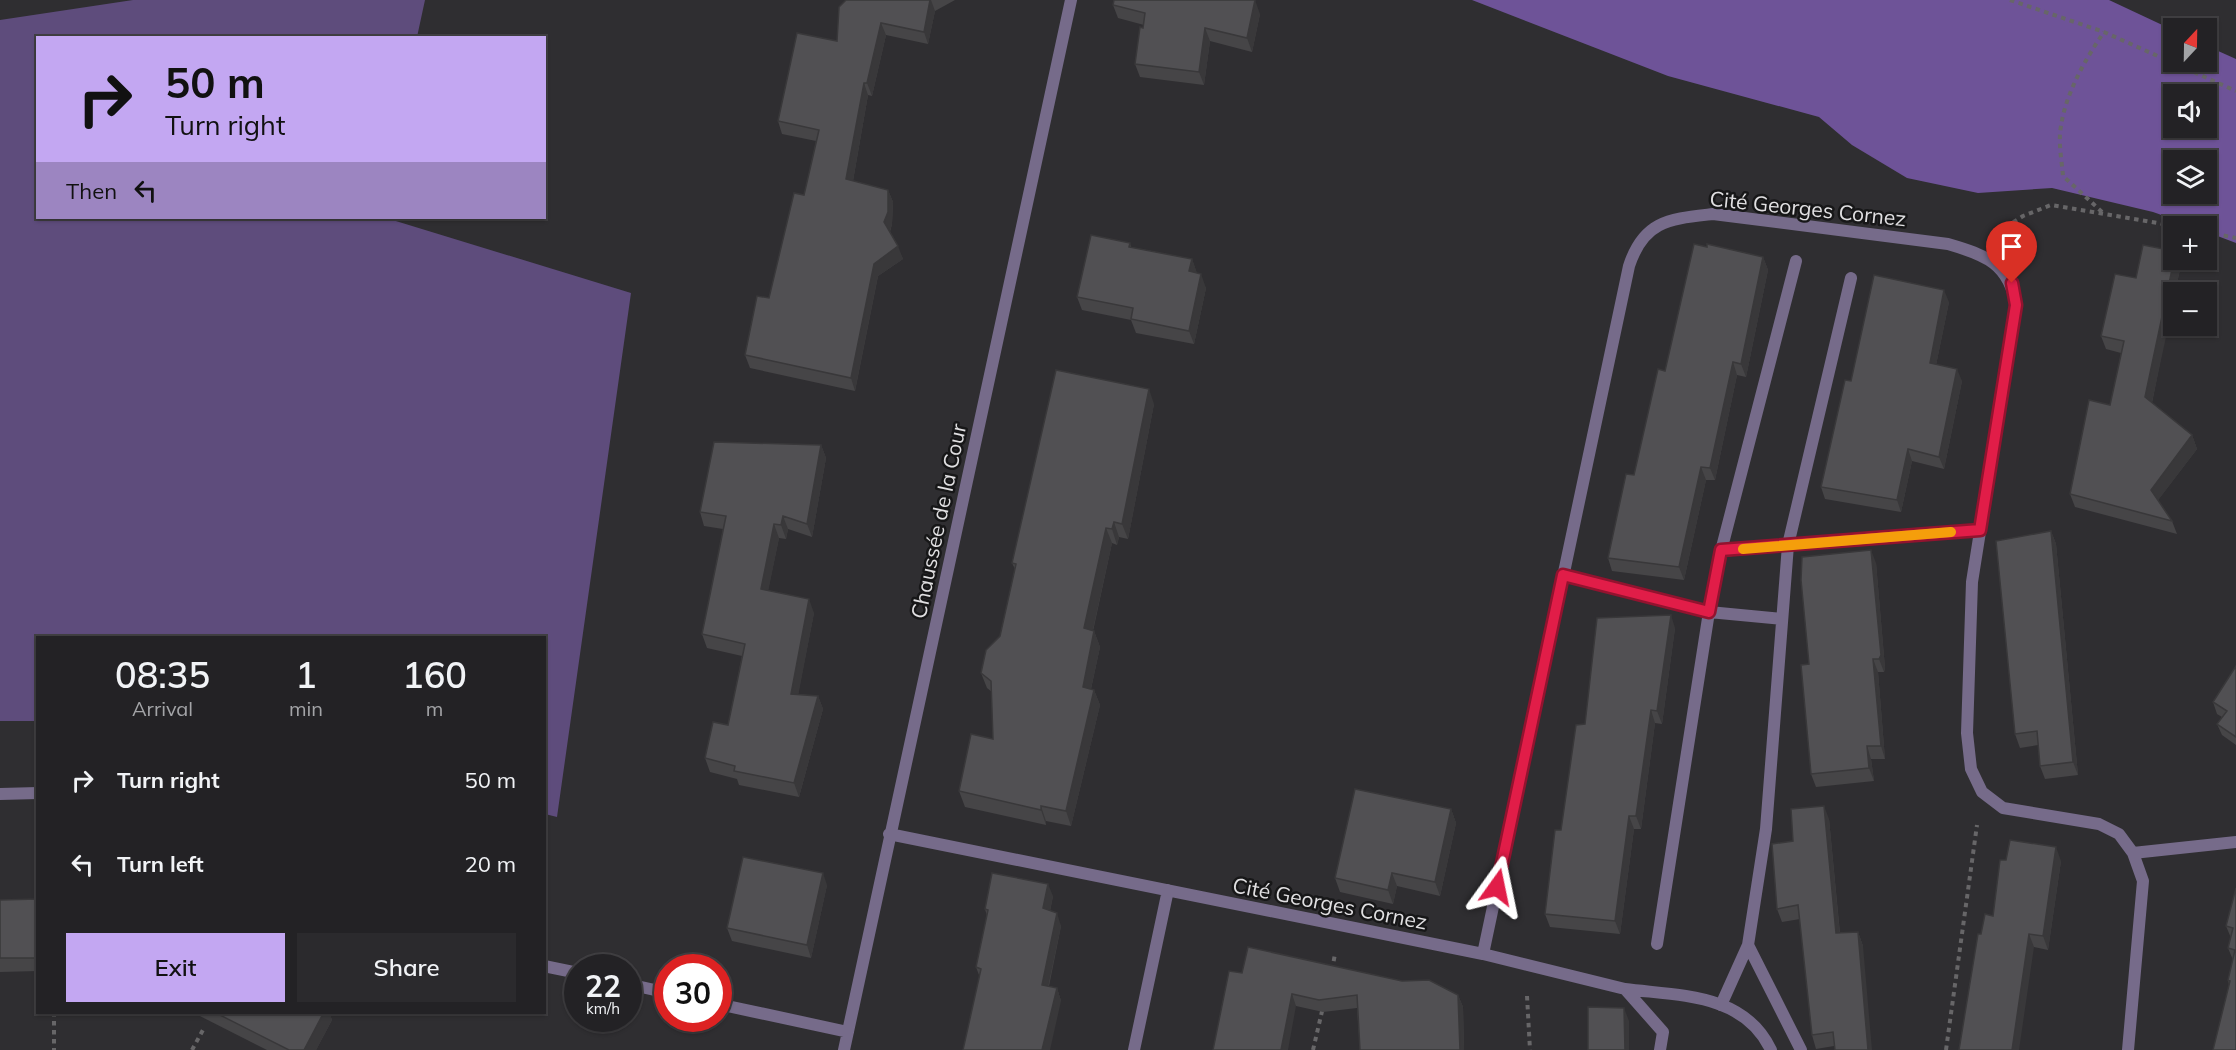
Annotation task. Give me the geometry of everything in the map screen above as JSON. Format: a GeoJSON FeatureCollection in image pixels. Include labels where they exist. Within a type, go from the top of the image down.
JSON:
{"type":"FeatureCollection","features":[{"type":"Feature","properties":{"kind":"street","name":"Chaussée de la Cour"},"geometry":{"type":"LineString","coordinates":[[844,1050],[1071,0]]}},
{"type":"Feature","properties":{"kind":"street","name":"Cité Georges Cornez"},"geometry":{"type":"LineString","coordinates":[[1483,954],[1629,266],[1635,246],[1654,225],[1679,218],[1713,214],[1948,244],[1974,251],[1996,265],[2012,283],[2016,305],[1972,582],[1967,733],[1971,769],[1982,792]]}},
{"type":"Feature","properties":{"kind":"street"},"geometry":{"type":"LineString","coordinates":[[1657,944],[1709,612],[1721,550],[1796,261]]}},
{"type":"Feature","properties":{"kind":"street"},"geometry":{"type":"LineString","coordinates":[[1721,1005],[1748,945],[1766,829],[1788,545],[1851,278]]}},
{"type":"Feature","properties":{"kind":"street"},"geometry":{"type":"LineString","coordinates":[[1721,550],[1980,530]]}},
{"type":"Feature","properties":{"kind":"street"},"geometry":{"type":"LineString","coordinates":[[1563,575],[1709,612],[1782,619]]}},
{"type":"Feature","properties":{"kind":"street"},"geometry":{"type":"LineString","coordinates":[[1982,792],[2003,808],[2099,824],[2119,834],[2133,853],[2143,882],[2128,1050]]}},
{"type":"Feature","properties":{"kind":"street"},"geometry":{"type":"LineString","coordinates":[[0,794],[36,793]]}},
{"type":"Feature","properties":{"kind":"street","name":"Cité Georges Cornez"},"geometry":{"type":"LineString","coordinates":[[889,834],[1483,954],[1625,989],[1704,999],[1737,1011],[1762,1032],[1771,1050]]}},
{"type":"Feature","properties":{"kind":"street"},"geometry":{"type":"LineString","coordinates":[[2133,853],[2236,842]]}},
{"type":"Feature","properties":{"kind":"street"},"geometry":{"type":"LineString","coordinates":[[1134,1050],[1168,890]]}},
{"type":"Feature","properties":{"kind":"street"},"geometry":{"type":"LineString","coordinates":[[1748,945],[1801,1050]]}},
{"type":"Feature","properties":{"kind":"street"},"geometry":{"type":"LineString","coordinates":[[546,966],[564,970]]}},
{"type":"Feature","properties":{"kind":"street"},"geometry":{"type":"LineString","coordinates":[[1625,989],[1662,1032],[1660,1050]]}},
{"type":"Feature","properties":{"kind":"street"},"geometry":{"type":"LineString","coordinates":[[732,1007],[848,1032]]}},
{"type":"Feature","properties":{"kind":"path"},"geometry":{"type":"LineString","coordinates":[[2010,0],[2104,32],[2236,91]]}},
{"type":"Feature","properties":{"kind":"path"},"geometry":{"type":"LineString","coordinates":[[2102,213],[2063,176],[2060,134],[2072,91],[2088,56],[2104,32]]}},
{"type":"Feature","properties":{"kind":"path"},"geometry":{"type":"LineString","coordinates":[[1974,251],[2023,216],[2051,205],[2163,224]]}},
{"type":"Feature","properties":{"kind":"path"},"geometry":{"type":"LineString","coordinates":[[2217,234],[2236,238]]}},
{"type":"Feature","properties":{"kind":"path"},"geometry":{"type":"LineString","coordinates":[[1946,1050],[1982,792]]}},
{"type":"Feature","properties":{"kind":"path"},"geometry":{"type":"LineString","coordinates":[[1331,972],[1342,925]]}},
{"type":"Feature","properties":{"kind":"path"},"geometry":{"type":"LineString","coordinates":[[1525,965],[1530,1050]]}},
{"type":"Feature","properties":{"kind":"path"},"geometry":{"type":"LineString","coordinates":[[1313,1050],[1323,1006]]}},
{"type":"Feature","properties":{"kind":"path"},"geometry":{"type":"LineString","coordinates":[[54,1014],[54,1050]]}},
{"type":"Feature","properties":{"kind":"path"},"geometry":{"type":"LineString","coordinates":[[192,1050],[204,1028]]}},
{"type":"Feature","properties":{"kind":"shaded area"},"geometry":{"type":"Polygon","coordinates":[[[133,0],[425,0],[417,36],[36,36],[36,219],[389,219],[631,293],[557,817],[546,814],[546,636],[36,636],[36,721],[0,721],[0,20],[133,0]]]}},
{"type":"Feature","properties":{"kind":"shaded area"},"geometry":{"type":"Polygon","coordinates":[[[1472,0],[2109,0],[2163,25],[2163,72],[2217,72],[2217,50],[2236,59],[2236,243],[2217,236],[2217,216],[2164,216],[2052,188],[1978,193],[1907,178],[1852,145],[1819,117],[1668,76],[1472,0]]]}},
{"type":"Feature","properties":{"kind":"building"},"geometry":{"type":"Polygon","coordinates":[[[846,0],[930,0],[924,32],[881,23],[867,83],[864,83],[846,179],[888,190],[888,212],[884,222],[898,246],[874,264],[851,378],[745,355],[757,296],[769,298],[794,193],[804,195],[819,130],[778,121],[797,33],[837,41],[839,7],[846,0]]]}},
{"type":"Feature","properties":{"kind":"building"},"geometry":{"type":"Polygon","coordinates":[[[1114,0],[1255,0],[1247,38],[1205,28],[1199,72],[1135,64],[1140,27],[1143,28],[1145,13],[1113,5],[1114,0]]]}},
{"type":"Feature","properties":{"kind":"building"},"geometry":{"type":"Polygon","coordinates":[[[1091,235],[1130,243],[1129,247],[1192,259],[1189,271],[1201,274],[1189,331],[1131,319],[1133,308],[1077,297],[1091,235]]]}},
{"type":"Feature","properties":{"kind":"building"},"geometry":{"type":"Polygon","coordinates":[[[1694,244],[1707,247],[1707,244],[1763,257],[1741,364],[1733,362],[1710,468],[1701,467],[1679,567],[1608,558],[1626,474],[1634,475],[1658,369],[1665,371],[1694,244]]]}},
{"type":"Feature","properties":{"kind":"building"},"geometry":{"type":"Polygon","coordinates":[[[2143,245],[2163,249],[2163,270],[2172,270],[2169,282],[2163,282],[2163,312],[2145,397],[2192,435],[2151,490],[2172,521],[2070,494],[2089,400],[2110,405],[2124,341],[2101,336],[2115,274],[2136,278],[2143,245]]]}},
{"type":"Feature","properties":{"kind":"building"},"geometry":{"type":"Polygon","coordinates":[[[1874,275],[1944,290],[1930,363],[1957,369],[1939,457],[1908,449],[1897,500],[1821,487],[1845,380],[1851,381],[1874,275]]]}},
{"type":"Feature","properties":{"kind":"building"},"geometry":{"type":"Polygon","coordinates":[[[1056,370],[1149,389],[1122,524],[1114,522],[1112,529],[1106,528],[1084,628],[1094,631],[1083,687],[1094,690],[1066,811],[1041,806],[1041,810],[959,791],[971,734],[993,739],[991,681],[981,673],[986,650],[1000,636],[1016,564],[1012,563],[1056,370]]]}},
{"type":"Feature","properties":{"kind":"building"},"geometry":{"type":"Polygon","coordinates":[[[714,442],[821,445],[807,524],[783,516],[781,525],[774,524],[761,589],[809,599],[791,694],[818,696],[794,783],[734,771],[735,766],[705,758],[713,722],[728,725],[745,644],[702,634],[726,516],[700,512],[714,442]]]}},
{"type":"Feature","properties":{"kind":"building"},"geometry":{"type":"Polygon","coordinates":[[[2051,531],[2073,762],[2040,766],[2037,731],[2015,734],[1996,541],[2051,531]]]}},
{"type":"Feature","properties":{"kind":"building"},"geometry":{"type":"Polygon","coordinates":[[[1871,550],[1881,655],[1879,659],[1873,659],[1881,746],[1867,746],[1869,768],[1811,774],[1801,665],[1809,664],[1801,580],[1802,557],[1871,550]]]}},
{"type":"Feature","properties":{"kind":"building"},"geometry":{"type":"Polygon","coordinates":[[[1671,615],[1657,711],[1651,710],[1636,816],[1629,816],[1615,921],[1545,914],[1555,830],[1561,830],[1576,725],[1585,724],[1597,618],[1671,615]]]}},
{"type":"Feature","properties":{"kind":"building"},"geometry":{"type":"Polygon","coordinates":[[[2236,666],[2236,737],[2217,724],[2227,711],[2213,702],[2236,666]]]}},
{"type":"Feature","properties":{"kind":"building"},"geometry":{"type":"Polygon","coordinates":[[[1355,789],[1451,809],[1435,882],[1392,873],[1388,890],[1335,878],[1355,789]]]}},
{"type":"Feature","properties":{"kind":"building"},"geometry":{"type":"Polygon","coordinates":[[[1824,806],[1836,933],[1858,932],[1868,1050],[1835,1050],[1833,1032],[1812,1035],[1798,905],[1777,909],[1772,844],[1793,841],[1791,809],[1824,806]]]}},
{"type":"Feature","properties":{"kind":"building"},"geometry":{"type":"Polygon","coordinates":[[[2010,840],[2056,847],[2043,936],[2029,934],[2012,1050],[1959,1050],[1978,934],[1981,934],[1985,914],[1993,916],[2000,860],[2006,860],[2010,840]]]}},
{"type":"Feature","properties":{"kind":"building"},"geometry":{"type":"Polygon","coordinates":[[[743,857],[823,873],[807,945],[727,928],[743,857]]]}},
{"type":"Feature","properties":{"kind":"building"},"geometry":{"type":"Polygon","coordinates":[[[992,873],[1048,884],[1043,908],[1057,913],[1042,985],[1057,988],[1042,1050],[963,1050],[981,969],[976,967],[988,910],[985,909],[992,873]]]}},
{"type":"Feature","properties":{"kind":"building"},"geometry":{"type":"Polygon","coordinates":[[[2236,888],[2236,1050],[2213,1050],[2235,950],[2228,948],[2233,928],[2226,926],[2236,888]]]}},
{"type":"Feature","properties":{"kind":"building"},"geometry":{"type":"Polygon","coordinates":[[[36,899],[36,958],[0,958],[0,900],[36,899]]]}},
{"type":"Feature","properties":{"kind":"building"},"geometry":{"type":"Polygon","coordinates":[[[1248,947],[1402,981],[1429,980],[1458,995],[1460,1050],[1360,1050],[1357,995],[1319,1000],[1292,994],[1281,1050],[1213,1050],[1229,971],[1242,973],[1248,947]]]}},
{"type":"Feature","properties":{"kind":"building"},"geometry":{"type":"Polygon","coordinates":[[[1588,1007],[1624,1008],[1625,1050],[1588,1050],[1588,1007]]]}},
{"type":"Feature","properties":{"kind":"building"},"geometry":{"type":"Polygon","coordinates":[[[218,1014],[323,1014],[304,1050],[289,1050],[218,1014]]]}},
{"type":"Feature","properties":{"kind":"slow traffic"},"geometry":{"type":"LineString","coordinates":[[1743,549],[1951,532]]}},
{"type":"Feature","properties":{"kind":"route"},"geometry":{"type":"LineString","coordinates":[[1497,887],[1563,575],[1709,612],[1721,550],[1980,530],[2016,305],[2012,283]]}}]}
